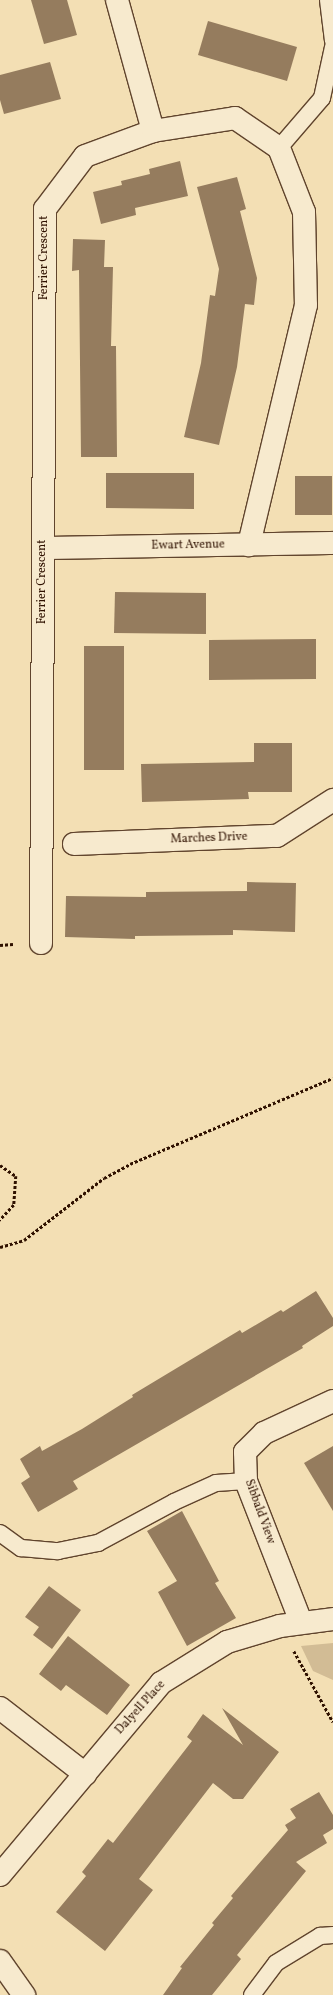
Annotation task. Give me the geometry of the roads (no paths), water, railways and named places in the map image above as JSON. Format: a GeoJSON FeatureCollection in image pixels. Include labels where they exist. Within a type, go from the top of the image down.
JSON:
{"type":"FeatureCollection","features":[{"type":"Feature","properties":{"kind":"street"},"geometry":{"type":"LineString","coordinates":[[117,0],[153,131]]}},
{"type":"Feature","properties":{"kind":"street","name":"Ferrier Crescent"},"geometry":{"type":"LineString","coordinates":[[41,943],[45,209],[85,156],[153,131],[235,118],[279,148]]}},
{"type":"Feature","properties":{"kind":"street"},"geometry":{"type":"LineString","coordinates":[[249,545],[306,305],[304,212],[279,148]]}},
{"type":"Feature","properties":{"kind":"street","name":"Ewart Avenue"},"geometry":{"type":"LineString","coordinates":[[44,548],[333,543]]}},
{"type":"Feature","properties":{"kind":"street","name":"Marches Drive"},"geometry":{"type":"LineString","coordinates":[[74,844],[278,836],[333,800]]}},
{"type":"Feature","properties":{"kind":"street","name":"Sibbald View"},"geometry":{"type":"LineString","coordinates":[[291,1624],[246,1481],[245,1452],[264,1432],[333,1401]]}},
{"type":"Feature","properties":{"kind":"street","name":"Dalyell Place"},"geometry":{"type":"LineString","coordinates":[[0,1875],[161,1683],[227,1642],[291,1624],[333,1619]]}},
{"type":"Feature","properties":{"kind":"street"},"geometry":{"type":"LineString","coordinates":[[0,1708],[85,1774]]}},
{"type":"Feature","properties":{"kind":"street"},"geometry":{"type":"LineString","coordinates":[[0,1961],[24,1995]]}},
{"type":"Feature","properties":{"kind":"lane"},"geometry":{"type":"LineString","coordinates":[[328,0],[333,41]]}},
{"type":"Feature","properties":{"kind":"lane"},"geometry":{"type":"LineString","coordinates":[[279,148],[322,98],[333,47]]}},
{"type":"Feature","properties":{"kind":"lane"},"geometry":{"type":"LineString","coordinates":[[0,1533],[21,1548],[58,1551],[98,1543],[174,1502],[216,1483],[246,1481]]}},
{"type":"Feature","properties":{"kind":"lane"},"geometry":{"type":"LineString","coordinates":[[252,1995],[276,1963],[320,1936],[333,1935]]}}]}
